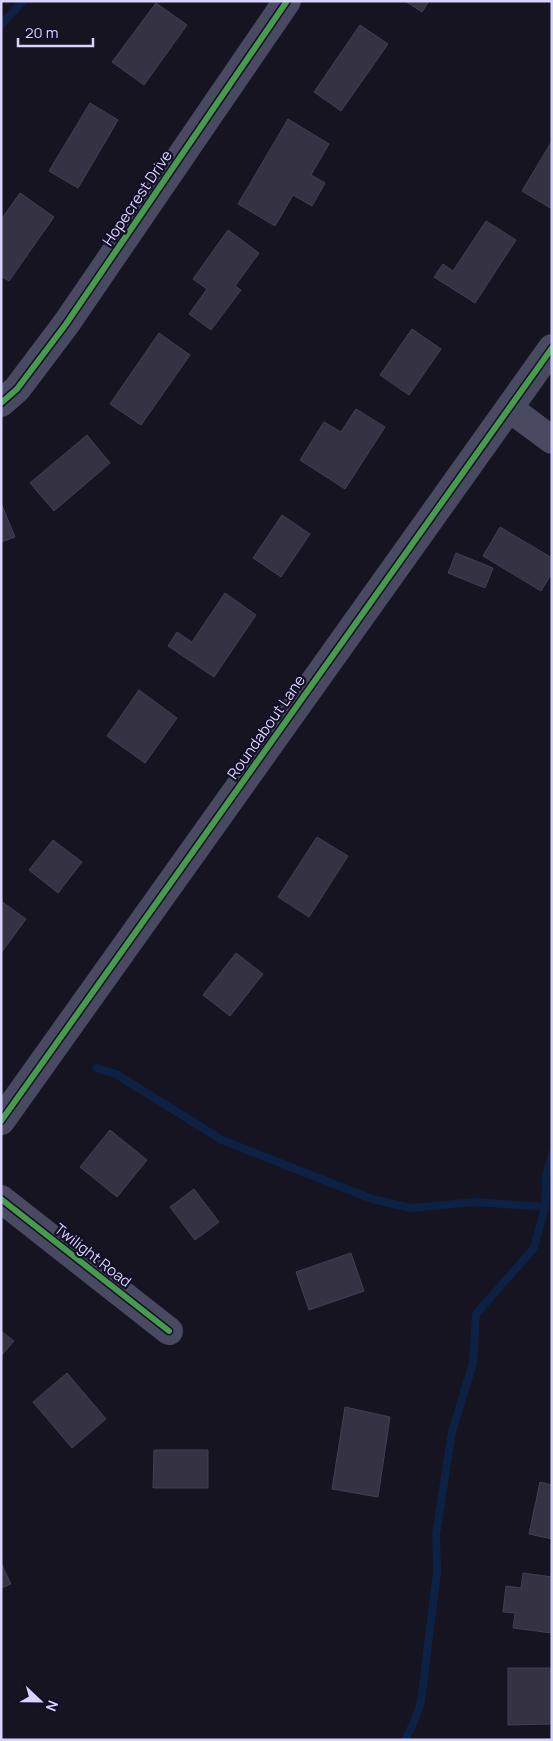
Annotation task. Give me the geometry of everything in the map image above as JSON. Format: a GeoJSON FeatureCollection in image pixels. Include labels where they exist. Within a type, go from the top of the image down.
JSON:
{"type":"FeatureCollection","features":[{"type":"Feature","properties":{"kind":"street","name":"Hopecrest Drive"},"geometry":{"type":"LineString","coordinates":[[1,403],[17,389],[66,324],[287,1]]}},
{"type":"Feature","properties":{"kind":"street","name":"Roundabout Lane"},"geometry":{"type":"LineString","coordinates":[[1,1121],[552,348]]}},
{"type":"Feature","properties":{"kind":"street"},"geometry":{"type":"LineString","coordinates":[[509,408],[552,440]]}},
{"type":"Feature","properties":{"kind":"street","name":"Twilight Road"},"geometry":{"type":"LineString","coordinates":[[1,1199],[170,1331]]}},
{"type":"Feature","properties":{"kind":"building"},"geometry":{"type":"Polygon","coordinates":[[[405,1],[429,1],[422,12],[405,1]]]}},
{"type":"Feature","properties":{"kind":"building"},"geometry":{"type":"Polygon","coordinates":[[[156,3],[187,25],[144,85],[112,62],[156,3]]]}},
{"type":"Feature","properties":{"kind":"building"},"geometry":{"type":"Polygon","coordinates":[[[360,25],[388,44],[341,111],[314,92],[360,25]]]}},
{"type":"Feature","properties":{"kind":"building"},"geometry":{"type":"Polygon","coordinates":[[[90,103],[118,120],[78,188],[49,171],[90,103]]]}},
{"type":"Feature","properties":{"kind":"building"},"geometry":{"type":"Polygon","coordinates":[[[288,119],[329,144],[311,175],[325,183],[312,206],[293,195],[275,226],[238,204],[288,119]]]}},
{"type":"Feature","properties":{"kind":"building"},"geometry":{"type":"Polygon","coordinates":[[[552,141],[552,209],[522,191],[552,141]]]}},
{"type":"Feature","properties":{"kind":"building"},"geometry":{"type":"Polygon","coordinates":[[[20,193],[54,217],[9,281],[1,276],[1,220],[20,193]]]}},
{"type":"Feature","properties":{"kind":"building"},"geometry":{"type":"Polygon","coordinates":[[[486,221],[516,240],[475,303],[434,277],[443,264],[453,271],[486,221]]]}},
{"type":"Feature","properties":{"kind":"building"},"geometry":{"type":"Polygon","coordinates":[[[228,230],[259,253],[235,286],[241,290],[211,330],[189,314],[207,289],[193,279],[228,230]]]}},
{"type":"Feature","properties":{"kind":"building"},"geometry":{"type":"Polygon","coordinates":[[[412,329],[441,349],[409,395],[380,375],[412,329]]]}},
{"type":"Feature","properties":{"kind":"building"},"geometry":{"type":"Polygon","coordinates":[[[159,333],[190,355],[141,425],[110,404],[159,333]]]}},
{"type":"Feature","properties":{"kind":"building"},"geometry":{"type":"Polygon","coordinates":[[[356,409],[385,427],[345,489],[300,460],[324,422],[341,432],[356,409]]]}},
{"type":"Feature","properties":{"kind":"building"},"geometry":{"type":"Polygon","coordinates":[[[87,435],[110,463],[54,511],[30,483],[87,435]]]}},
{"type":"Feature","properties":{"kind":"building"},"geometry":{"type":"Polygon","coordinates":[[[1,503],[15,537],[1,542],[1,503]]]}},
{"type":"Feature","properties":{"kind":"building"},"geometry":{"type":"Polygon","coordinates":[[[282,515],[310,534],[281,577],[253,558],[282,515]]]}},
{"type":"Feature","properties":{"kind":"building"},"geometry":{"type":"Polygon","coordinates":[[[500,527],[552,558],[552,573],[541,591],[483,556],[500,527]]]}},
{"type":"Feature","properties":{"kind":"building"},"geometry":{"type":"Polygon","coordinates":[[[456,553],[493,568],[485,588],[448,573],[456,553]]]}},
{"type":"Feature","properties":{"kind":"building"},"geometry":{"type":"Polygon","coordinates":[[[225,593],[256,615],[214,677],[168,646],[177,632],[192,642],[225,593]]]}},
{"type":"Feature","properties":{"kind":"building"},"geometry":{"type":"Polygon","coordinates":[[[139,690],[177,718],[145,763],[107,736],[139,690]]]}},
{"type":"Feature","properties":{"kind":"building"},"geometry":{"type":"Polygon","coordinates":[[[317,837],[348,856],[309,917],[278,897],[317,837]]]}},
{"type":"Feature","properties":{"kind":"building"},"geometry":{"type":"Polygon","coordinates":[[[53,840],[82,862],[58,893],[29,870],[53,840]]]}},
{"type":"Feature","properties":{"kind":"building"},"geometry":{"type":"Polygon","coordinates":[[[1,901],[26,919],[1,953],[1,901]]]}},
{"type":"Feature","properties":{"kind":"building"},"geometry":{"type":"Polygon","coordinates":[[[236,953],[263,974],[230,1016],[203,995],[236,953]]]}},
{"type":"Feature","properties":{"kind":"building"},"geometry":{"type":"Polygon","coordinates":[[[110,1130],[147,1160],[117,1197],[80,1167],[110,1130]]]}},
{"type":"Feature","properties":{"kind":"building"},"geometry":{"type":"Polygon","coordinates":[[[194,1189],[219,1222],[195,1240],[170,1207],[194,1189]]]}},
{"type":"Feature","properties":{"kind":"building"},"geometry":{"type":"Polygon","coordinates":[[[351,1253],[364,1291],[309,1310],[296,1272],[351,1253]]]}},
{"type":"Feature","properties":{"kind":"building"},"geometry":{"type":"Polygon","coordinates":[[[1,1331],[14,1341],[1,1356],[1,1331]]]}},
{"type":"Feature","properties":{"kind":"building"},"geometry":{"type":"Polygon","coordinates":[[[67,1373],[106,1419],[72,1448],[33,1402],[67,1373]]]}},
{"type":"Feature","properties":{"kind":"building"},"geometry":{"type":"Polygon","coordinates":[[[345,1407],[390,1417],[378,1497],[332,1489],[345,1407]]]}},
{"type":"Feature","properties":{"kind":"building"},"geometry":{"type":"Polygon","coordinates":[[[154,1450],[208,1450],[208,1488],[153,1488],[154,1450]]]}},
{"type":"Feature","properties":{"kind":"building"},"geometry":{"type":"Polygon","coordinates":[[[540,1482],[552,1485],[552,1539],[529,1534],[540,1482]]]}},
{"type":"Feature","properties":{"kind":"building"},"geometry":{"type":"Polygon","coordinates":[[[1,1563],[11,1584],[1,1588],[1,1563]]]}},
{"type":"Feature","properties":{"kind":"building"},"geometry":{"type":"Polygon","coordinates":[[[523,1573],[552,1577],[552,1633],[513,1628],[515,1613],[503,1612],[506,1586],[521,1588],[523,1573]]]}},
{"type":"Feature","properties":{"kind":"building"},"geometry":{"type":"Polygon","coordinates":[[[508,1668],[552,1668],[552,1724],[508,1725],[508,1668]]]}},
{"type":"Feature","properties":{"kind":"waterway"},"geometry":{"type":"LineString","coordinates":[[1,25],[23,1]]}},
{"type":"Feature","properties":{"kind":"waterway"},"geometry":{"type":"LineString","coordinates":[[97,1068],[116,1074],[222,1140],[372,1199],[411,1208],[476,1202],[545,1207]]}},
{"type":"Feature","properties":{"kind":"waterway"},"geometry":{"type":"LineString","coordinates":[[405,1740],[421,1702],[437,1572],[436,1534],[452,1432],[473,1363],[476,1314],[534,1248],[545,1207],[546,1176],[552,1154]]}},
{"type":"Feature","properties":{"kind":"cycle path"},"geometry":{"type":"LineString","coordinates":[[1,403],[17,389],[66,324],[287,1]]}},
{"type":"Feature","properties":{"kind":"cycle path"},"geometry":{"type":"LineString","coordinates":[[1,1121],[552,348]]}},
{"type":"Feature","properties":{"kind":"cycle path"},"geometry":{"type":"LineString","coordinates":[[1,1199],[169,1331]]}}]}
